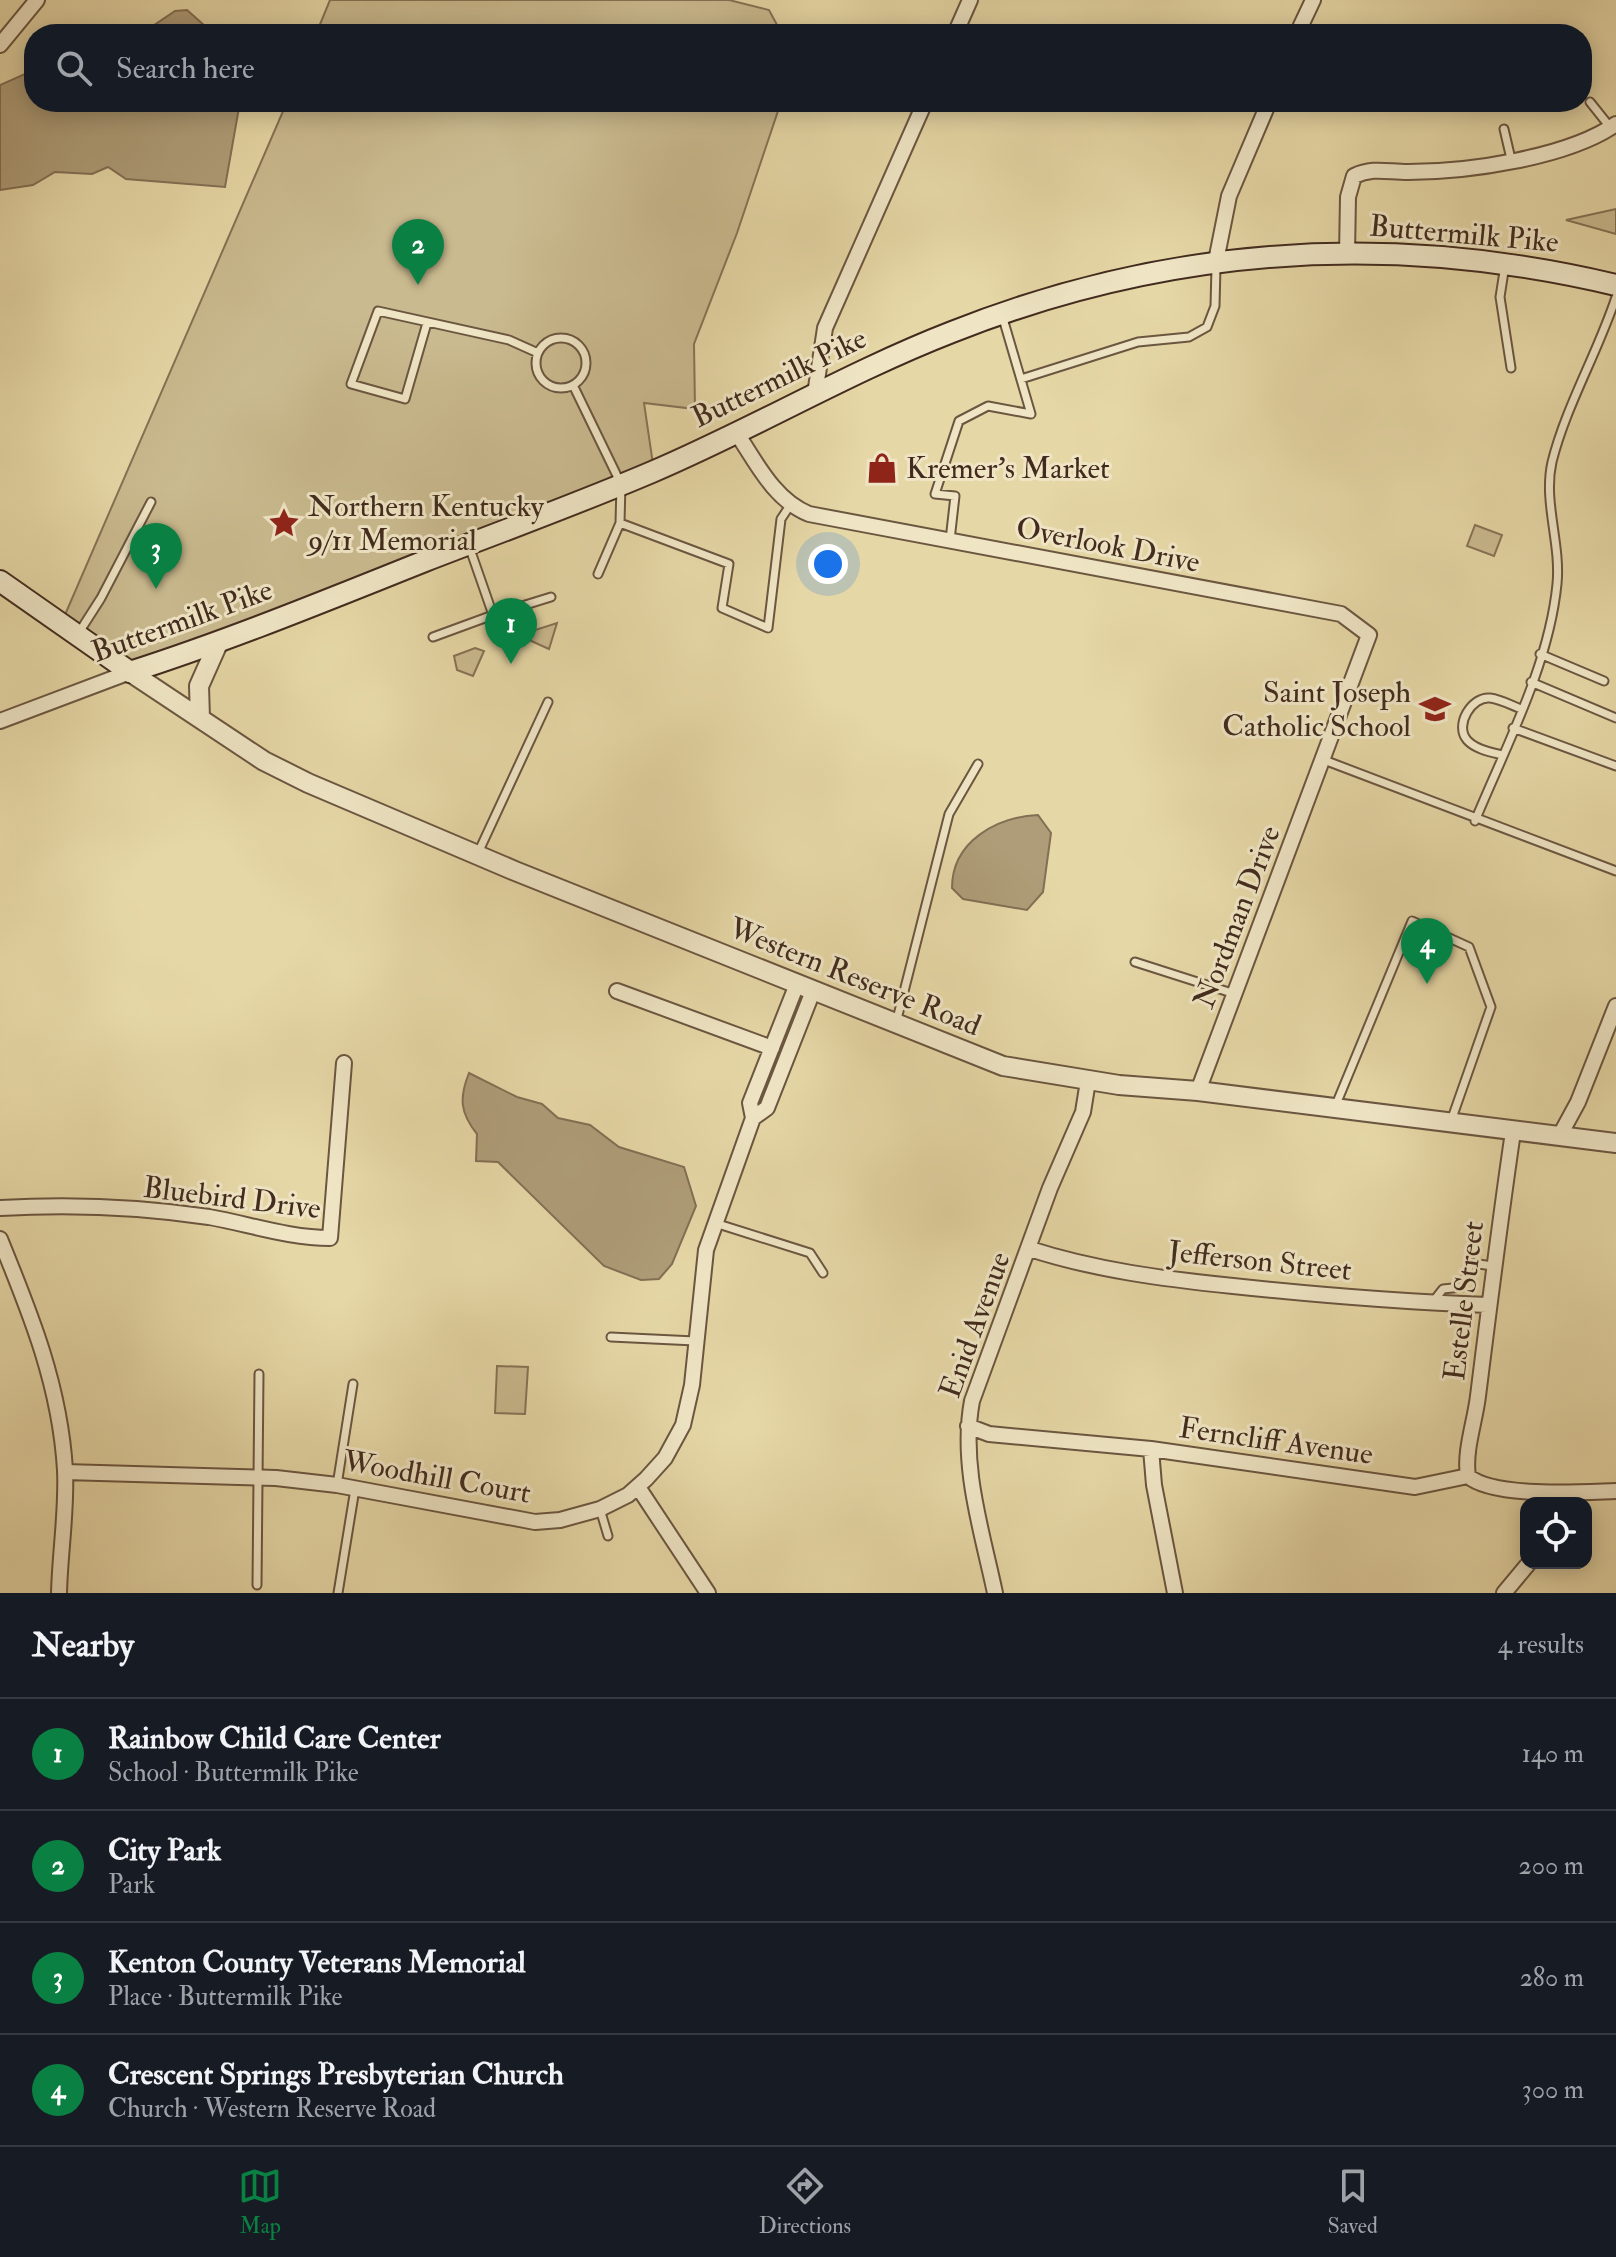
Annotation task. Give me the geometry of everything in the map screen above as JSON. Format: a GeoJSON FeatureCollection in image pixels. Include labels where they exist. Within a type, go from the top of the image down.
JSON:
{"type":"FeatureCollection","features":[{"type":"Feature","properties":{"kind":"main road","name":"Buttermilk Pike"},"geometry":{"type":"LineString","coordinates":[[130,672],[219,641],[621,484],[922,345],[1001,313],[1087,286],[1216,261],[1315,252],[1419,253],[1505,263],[1616,285]]}},
{"type":"Feature","properties":{"kind":"main road"},"geometry":{"type":"LineString","coordinates":[[0,581],[130,672]]}},
{"type":"Feature","properties":{"kind":"street"},"geometry":{"type":"LineString","coordinates":[[0,45],[37,0]]}},
{"type":"Feature","properties":{"kind":"street"},"geometry":{"type":"LineString","coordinates":[[959,24],[970,0]]}},
{"type":"Feature","properties":{"kind":"street"},"geometry":{"type":"LineString","coordinates":[[1302,24],[1313,0]]}},
{"type":"Feature","properties":{"kind":"street"},"geometry":{"type":"LineString","coordinates":[[815,394],[825,328],[921,112]]}},
{"type":"Feature","properties":{"kind":"street"},"geometry":{"type":"LineString","coordinates":[[1216,261],[1229,196],[1265,112]]}},
{"type":"Feature","properties":{"kind":"street"},"geometry":{"type":"LineString","coordinates":[[1347,254],[1348,197],[1354,176],[1369,169],[1408,172],[1552,152],[1613,126]]}},
{"type":"Feature","properties":{"kind":"street","name":"Overlook Drive"},"geometry":{"type":"LineString","coordinates":[[736,432],[770,483],[791,504],[809,514],[1350,617],[1369,635],[1324,760]]}},
{"type":"Feature","properties":{"kind":"street"},"geometry":{"type":"LineString","coordinates":[[200,718],[199,686],[219,641]]}},
{"type":"Feature","properties":{"kind":"street","name":"Western Reserve Road"},"geometry":{"type":"LineString","coordinates":[[130,672],[264,761],[308,783],[477,855],[1003,1066],[1088,1081],[1198,1091],[1449,1125],[1616,1143]]}},
{"type":"Feature","properties":{"kind":"street","name":"Buttermilk Pike"},"geometry":{"type":"LineString","coordinates":[[0,721],[130,672]]}},
{"type":"Feature","properties":{"kind":"street","name":"Nordman Drive"},"geometry":{"type":"LineString","coordinates":[[1198,1091],[1324,760]]}},
{"type":"Feature","properties":{"kind":"street","name":"Woodhill Court"},"geometry":{"type":"LineString","coordinates":[[65,1472],[258,1477],[337,1485],[535,1522],[560,1520],[600,1509],[638,1487],[665,1458],[683,1425],[692,1385],[701,1277],[715,1223],[753,1118],[750,1103],[772,1048],[805,988]]}},
{"type":"Feature","properties":{"kind":"street","name":"Woodhill Court"},"geometry":{"type":"LineString","coordinates":[[753,1118],[767,1108],[805,988]]}},
{"type":"Feature","properties":{"kind":"street"},"geometry":{"type":"LineString","coordinates":[[617,991],[772,1048]]}},
{"type":"Feature","properties":{"kind":"street"},"geometry":{"type":"LineString","coordinates":[[1559,1137],[1578,1102],[1616,1006]]}},
{"type":"Feature","properties":{"kind":"street","name":"Bluebird Drive"},"geometry":{"type":"LineString","coordinates":[[0,1208],[46,1207],[206,1217],[330,1238],[344,1063]]}},
{"type":"Feature","properties":{"kind":"street","name":"Enid Avenue"},"geometry":{"type":"LineString","coordinates":[[995,1593],[973,1490],[968,1426],[972,1401],[1050,1188],[1083,1112],[1088,1081]]}},
{"type":"Feature","properties":{"kind":"street","name":"Estelle Street"},"geometry":{"type":"LineString","coordinates":[[1468,1476],[1493,1266],[1513,1132]]}},
{"type":"Feature","properties":{"kind":"street"},"geometry":{"type":"LineString","coordinates":[[0,1239],[38,1331],[52,1377],[65,1472],[59,1593]]}},
{"type":"Feature","properties":{"kind":"street","name":"Jefferson Street"},"geometry":{"type":"LineString","coordinates":[[1030,1249],[1085,1265],[1199,1282],[1432,1303],[1488,1305]]}},
{"type":"Feature","properties":{"kind":"street","name":"Ferncliff Avenue"},"geometry":{"type":"LineString","coordinates":[[968,1426],[989,1434],[1151,1449],[1415,1487],[1468,1476],[1477,1484],[1575,1497],[1616,1491]]}},
{"type":"Feature","properties":{"kind":"street"},"geometry":{"type":"LineString","coordinates":[[1151,1449],[1154,1485],[1175,1593]]}},
{"type":"Feature","properties":{"kind":"street"},"geometry":{"type":"LineString","coordinates":[[638,1487],[705,1592]]}},
{"type":"Feature","properties":{"kind":"street"},"geometry":{"type":"LineString","coordinates":[[1504,1593],[1524,1569]]}},
{"type":"Feature","properties":{"kind":"lane"},"geometry":{"type":"LineString","coordinates":[[1592,104],[1613,126]]}},
{"type":"Feature","properties":{"kind":"lane"},"geometry":{"type":"LineString","coordinates":[[1504,129],[1511,159]]}},
{"type":"Feature","properties":{"kind":"lane"},"geometry":{"type":"LineString","coordinates":[[1021,379],[1138,342],[1189,337],[1207,327],[1215,306],[1216,261]]}},
{"type":"Feature","properties":{"kind":"lane"},"geometry":{"type":"LineString","coordinates":[[1505,263],[1500,297],[1511,368]]}},
{"type":"Feature","properties":{"kind":"lane"},"geometry":{"type":"LineString","coordinates":[[1475,821],[1540,654],[1557,583],[1549,492],[1553,460],[1616,297]]}},
{"type":"Feature","properties":{"kind":"lane"},"geometry":{"type":"LineString","coordinates":[[427,323],[405,399],[351,384],[378,311],[509,340],[538,353]]}},
{"type":"Feature","properties":{"kind":"lane"},"geometry":{"type":"LineString","coordinates":[[950,541],[955,496],[935,494],[959,421],[988,406],[1031,414],[1001,313]]}},
{"type":"Feature","properties":{"kind":"lane"},"geometry":{"type":"LineString","coordinates":[[557,339],[574,342],[580,347],[586,364],[580,380],[558,388],[544,382],[536,368],[538,353],[557,339]]}},
{"type":"Feature","properties":{"kind":"lane"},"geometry":{"type":"LineString","coordinates":[[573,385],[621,484],[620,523],[598,574]]}},
{"type":"Feature","properties":{"kind":"lane"},"geometry":{"type":"LineString","coordinates":[[77,635],[101,598],[151,502]]}},
{"type":"Feature","properties":{"kind":"lane"},"geometry":{"type":"LineString","coordinates":[[620,523],[729,564],[722,608],[768,628],[781,519],[791,504]]}},
{"type":"Feature","properties":{"kind":"lane"},"geometry":{"type":"LineString","coordinates":[[468,544],[493,615]]}},
{"type":"Feature","properties":{"kind":"lane"},"geometry":{"type":"LineString","coordinates":[[433,637],[551,597]]}},
{"type":"Feature","properties":{"kind":"lane"},"geometry":{"type":"LineString","coordinates":[[1540,654],[1604,681]]}},
{"type":"Feature","properties":{"kind":"lane"},"geometry":{"type":"LineString","coordinates":[[1531,682],[1616,718]]}},
{"type":"Feature","properties":{"kind":"lane"},"geometry":{"type":"LineString","coordinates":[[1502,755],[1468,742],[1463,734],[1465,715],[1475,702],[1488,697],[1521,709]]}},
{"type":"Feature","properties":{"kind":"lane"},"geometry":{"type":"LineString","coordinates":[[477,855],[548,702]]}},
{"type":"Feature","properties":{"kind":"lane"},"geometry":{"type":"LineString","coordinates":[[1513,728],[1616,766]]}},
{"type":"Feature","properties":{"kind":"lane"},"geometry":{"type":"LineString","coordinates":[[1324,760],[1475,821],[1616,871]]}},
{"type":"Feature","properties":{"kind":"lane"},"geometry":{"type":"LineString","coordinates":[[896,1025],[949,814],[978,764]]}},
{"type":"Feature","properties":{"kind":"lane"},"geometry":{"type":"LineString","coordinates":[[1335,1109],[1412,921],[1469,947],[1491,1007],[1449,1125]]}},
{"type":"Feature","properties":{"kind":"lane"},"geometry":{"type":"LineString","coordinates":[[1135,962],[1235,994]]}},
{"type":"Feature","properties":{"kind":"lane"},"geometry":{"type":"LineString","coordinates":[[715,1223],[810,1253],[823,1273]]}},
{"type":"Feature","properties":{"kind":"lane"},"geometry":{"type":"LineString","coordinates":[[1432,1303],[1443,1289],[1462,1287],[1471,1263],[1493,1266]]}},
{"type":"Feature","properties":{"kind":"lane"},"geometry":{"type":"LineString","coordinates":[[611,1337],[695,1341]]}},
{"type":"Feature","properties":{"kind":"lane"},"geometry":{"type":"LineString","coordinates":[[257,1585],[259,1374]]}},
{"type":"Feature","properties":{"kind":"lane"},"geometry":{"type":"LineString","coordinates":[[337,1485],[353,1384]]}},
{"type":"Feature","properties":{"kind":"lane"},"geometry":{"type":"LineString","coordinates":[[338,1593],[355,1489]]}},
{"type":"Feature","properties":{"kind":"lane"},"geometry":{"type":"LineString","coordinates":[[600,1509],[608,1536]]}},
{"type":"Feature","properties":{"kind":"shaded area"},"geometry":{"type":"Polygon","coordinates":[[[330,0],[729,0],[769,10],[777,24],[320,24],[330,0]]]}},
{"type":"Feature","properties":{"kind":"shaded area"},"geometry":{"type":"Polygon","coordinates":[[[187,10],[203,24],[156,24],[175,11],[187,10]]]}},
{"type":"Feature","properties":{"kind":"shaded area"},"geometry":{"type":"Polygon","coordinates":[[[24,74],[24,112],[238,112],[225,187],[126,179],[108,167],[92,174],[55,172],[33,185],[0,190],[0,85],[24,74]]]}},
{"type":"Feature","properties":{"kind":"shaded area"},"geometry":{"type":"Polygon","coordinates":[[[283,112],[778,112],[737,233],[694,344],[695,409],[644,403],[654,471],[130,672],[61,624],[283,112]]]}},
{"type":"Feature","properties":{"kind":"shaded area"},"geometry":{"type":"Polygon","coordinates":[[[1616,209],[1616,234],[1566,220],[1616,209]]]}},
{"type":"Feature","properties":{"kind":"shaded area"},"geometry":{"type":"Polygon","coordinates":[[[1475,525],[1502,535],[1494,556],[1467,546],[1475,525]]]}},
{"type":"Feature","properties":{"kind":"shaded area"},"geometry":{"type":"Polygon","coordinates":[[[557,623],[549,649],[529,640],[532,631],[557,623]]]}},
{"type":"Feature","properties":{"kind":"shaded area"},"geometry":{"type":"Polygon","coordinates":[[[475,648],[484,651],[473,676],[457,670],[454,656],[475,648]]]}},
{"type":"Feature","properties":{"kind":"shaded area"},"geometry":{"type":"Polygon","coordinates":[[[1038,815],[1051,833],[1043,892],[1027,910],[963,899],[952,888],[954,871],[968,845],[1007,821],[1038,815]]]}},
{"type":"Feature","properties":{"kind":"shaded area"},"geometry":{"type":"Polygon","coordinates":[[[469,1073],[517,1097],[542,1104],[558,1118],[590,1125],[619,1147],[684,1167],[696,1206],[672,1264],[659,1279],[641,1280],[604,1266],[498,1162],[476,1161],[477,1134],[467,1119],[463,1105],[469,1073]]]}},
{"type":"Feature","properties":{"kind":"shaded area"},"geometry":{"type":"Polygon","coordinates":[[[497,1366],[528,1367],[525,1414],[495,1413],[497,1366]]]}},
{"type":"Feature","properties":{"kind":"place","name":"City Park"},"geometry":{"type":"Point","coordinates":[418,285]}},
{"type":"Feature","properties":{"kind":"place","name":"Kremer’s Market"},"geometry":{"type":"Point","coordinates":[882,468]}},
{"type":"Feature","properties":{"kind":"place","name":"Northern Kentucky 9/11 Memorial"},"geometry":{"type":"Point","coordinates":[284,523]}},
{"type":"Feature","properties":{"kind":"place","name":"Kenton County Veterans Memorial"},"geometry":{"type":"Point","coordinates":[156,589]}},
{"type":"Feature","properties":{"kind":"place","name":"Rainbow Child Care Center"},"geometry":{"type":"Point","coordinates":[511,664]}},
{"type":"Feature","properties":{"kind":"place","name":"Saint Joseph Catholic School"},"geometry":{"type":"Point","coordinates":[1435,709]}},
{"type":"Feature","properties":{"kind":"place","name":"Crescent Springs Presbyterian Church"},"geometry":{"type":"Point","coordinates":[1427,984]}}]}
